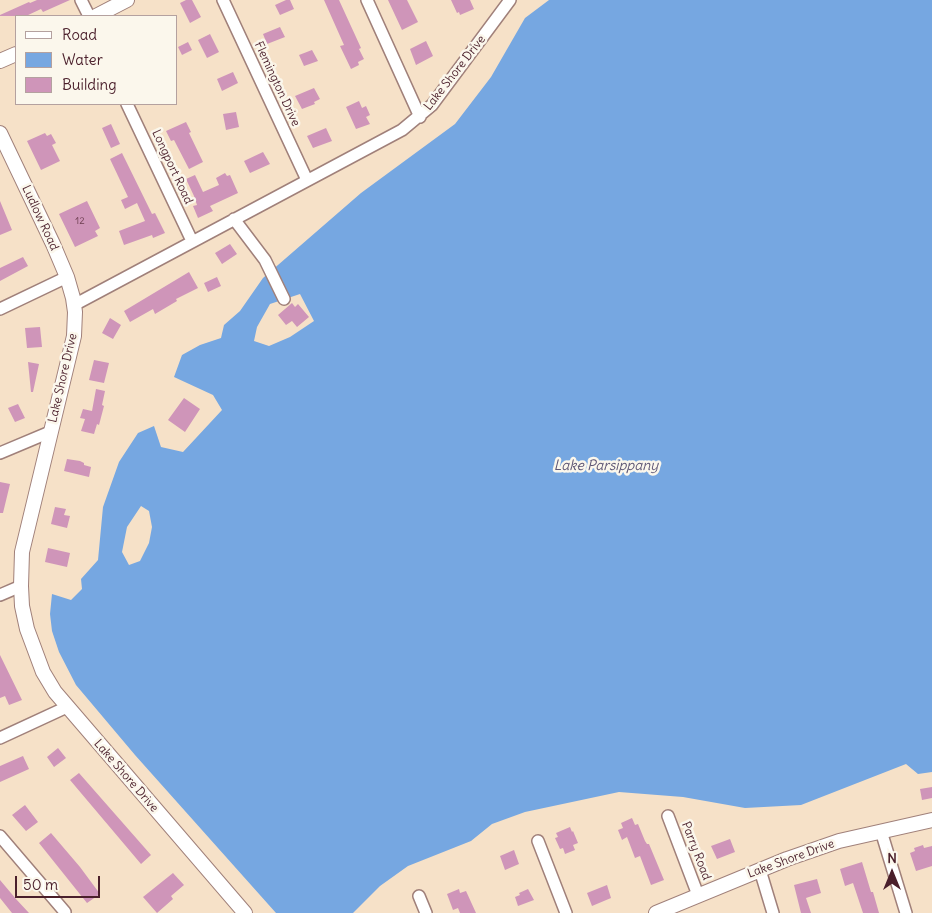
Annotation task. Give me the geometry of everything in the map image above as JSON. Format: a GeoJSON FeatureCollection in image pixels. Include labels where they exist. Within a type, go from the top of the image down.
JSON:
{"type":"FeatureCollection","features":[{"type":"Feature","properties":{"kind":"street"},"geometry":{"type":"LineString","coordinates":[[82,0],[88,15]]}},
{"type":"Feature","properties":{"kind":"street"},"geometry":{"type":"LineString","coordinates":[[98,15],[127,0]]}},
{"type":"Feature","properties":{"kind":"street","name":"Flemington Drive"},"geometry":{"type":"LineString","coordinates":[[223,0],[307,180]]}},
{"type":"Feature","properties":{"kind":"street"},"geometry":{"type":"LineString","coordinates":[[367,0],[420,117]]}},
{"type":"Feature","properties":{"kind":"street","name":"Lake Shore Drive"},"geometry":{"type":"LineString","coordinates":[[245,913],[67,707],[47,679],[34,651],[27,629],[22,606],[21,586],[24,544],[74,336],[74,305],[402,130],[420,117],[444,92],[510,0]]}},
{"type":"Feature","properties":{"kind":"street"},"geometry":{"type":"LineString","coordinates":[[0,61],[15,54]]}},
{"type":"Feature","properties":{"kind":"street","name":"Longport Road"},"geometry":{"type":"LineString","coordinates":[[127,105],[192,241]]}},
{"type":"Feature","properties":{"kind":"street","name":"Ludlow Road"},"geometry":{"type":"LineString","coordinates":[[0,133],[53,244],[67,277],[74,305]]}},
{"type":"Feature","properties":{"kind":"street"},"geometry":{"type":"LineString","coordinates":[[234,219],[265,260],[284,299]]}},
{"type":"Feature","properties":{"kind":"street"},"geometry":{"type":"LineString","coordinates":[[0,309],[67,277]]}},
{"type":"Feature","properties":{"kind":"street"},"geometry":{"type":"LineString","coordinates":[[0,453],[50,432]]}},
{"type":"Feature","properties":{"kind":"street"},"geometry":{"type":"LineString","coordinates":[[0,595],[21,586]]}},
{"type":"Feature","properties":{"kind":"street"},"geometry":{"type":"LineString","coordinates":[[0,738],[67,707]]}},
{"type":"Feature","properties":{"kind":"street","name":"Parry Road"},"geometry":{"type":"LineString","coordinates":[[668,816],[698,895]]}},
{"type":"Feature","properties":{"kind":"street","name":"Lake Shore Drive"},"geometry":{"type":"LineString","coordinates":[[656,913],[760,870],[839,841],[932,820]]}},
{"type":"Feature","properties":{"kind":"street"},"geometry":{"type":"LineString","coordinates":[[880,831],[906,913]]}},
{"type":"Feature","properties":{"kind":"street"},"geometry":{"type":"LineString","coordinates":[[0,836],[65,912]]}},
{"type":"Feature","properties":{"kind":"street"},"geometry":{"type":"LineString","coordinates":[[538,841],[566,913]]}},
{"type":"Feature","properties":{"kind":"street"},"geometry":{"type":"LineString","coordinates":[[760,870],[773,913]]}},
{"type":"Feature","properties":{"kind":"street"},"geometry":{"type":"LineString","coordinates":[[419,896],[426,913]]}},
{"type":"Feature","properties":{"kind":"water","name":"Lake Parsippany"},"geometry":{"type":"Polygon","coordinates":[[[549,0],[932,0],[932,772],[918,774],[906,764],[801,805],[745,808],[683,797],[619,792],[525,812],[492,824],[471,841],[408,866],[380,886],[353,913],[276,913],[135,755],[76,685],[59,652],[52,631],[50,614],[52,594],[71,600],[82,589],[81,579],[98,560],[103,507],[119,462],[138,433],[154,426],[161,447],[183,452],[222,410],[213,395],[174,377],[182,355],[200,345],[221,338],[224,325],[240,311],[263,278],[361,193],[455,124],[491,77],[525,18],[549,0]],[[300,294],[270,304],[257,327],[254,341],[269,346],[290,337],[314,321],[300,294]],[[141,506],[127,527],[122,552],[129,565],[140,561],[149,543],[152,527],[149,511],[141,506]]]}},
{"type":"Feature","properties":{"kind":"building"},"geometry":{"type":"Polygon","coordinates":[[[37,0],[70,0],[43,12],[41,9],[28,15],[0,16],[37,0]]]}},
{"type":"Feature","properties":{"kind":"building"},"geometry":{"type":"Polygon","coordinates":[[[192,0],[201,17],[190,23],[180,3],[192,0]]]}},
{"type":"Feature","properties":{"kind":"building"},"geometry":{"type":"Polygon","coordinates":[[[290,0],[294,9],[280,15],[275,5],[290,0]]]}},
{"type":"Feature","properties":{"kind":"building"},"geometry":{"type":"Polygon","coordinates":[[[324,0],[339,0],[361,48],[359,49],[364,59],[358,62],[359,65],[351,69],[340,46],[344,45],[324,0]]]}},
{"type":"Feature","properties":{"kind":"building"},"geometry":{"type":"Polygon","coordinates":[[[388,0],[407,0],[418,22],[402,30],[388,0]]]}},
{"type":"Feature","properties":{"kind":"building"},"geometry":{"type":"Polygon","coordinates":[[[451,0],[470,0],[474,9],[460,15],[459,12],[457,13],[451,0]]]}},
{"type":"Feature","properties":{"kind":"building"},"geometry":{"type":"Polygon","coordinates":[[[280,27],[285,37],[267,44],[263,34],[280,27]]]}},
{"type":"Feature","properties":{"kind":"building"},"geometry":{"type":"Polygon","coordinates":[[[210,34],[219,52],[207,58],[198,40],[210,34]]]}},
{"type":"Feature","properties":{"kind":"building"},"geometry":{"type":"Polygon","coordinates":[[[426,41],[433,56],[416,65],[410,49],[426,41]]]}},
{"type":"Feature","properties":{"kind":"building"},"geometry":{"type":"Polygon","coordinates":[[[188,42],[192,50],[182,55],[178,47],[188,42]]]}},
{"type":"Feature","properties":{"kind":"building"},"geometry":{"type":"Polygon","coordinates":[[[312,50],[318,61],[304,66],[299,55],[312,50]]]}},
{"type":"Feature","properties":{"kind":"building"},"geometry":{"type":"Polygon","coordinates":[[[233,72],[238,83],[222,91],[217,79],[233,72]]]}},
{"type":"Feature","properties":{"kind":"building"},"geometry":{"type":"Polygon","coordinates":[[[314,88],[320,99],[314,102],[315,104],[302,109],[295,96],[314,88]]]}},
{"type":"Feature","properties":{"kind":"building"},"geometry":{"type":"Polygon","coordinates":[[[359,101],[362,108],[366,106],[370,115],[366,117],[370,124],[356,129],[346,107],[359,101]]]}},
{"type":"Feature","properties":{"kind":"building"},"geometry":{"type":"Polygon","coordinates":[[[236,112],[239,127],[226,130],[223,114],[236,112]]]}},
{"type":"Feature","properties":{"kind":"building"},"geometry":{"type":"Polygon","coordinates":[[[186,122],[191,132],[189,133],[203,162],[189,169],[174,140],[171,141],[166,131],[186,122]]]}},
{"type":"Feature","properties":{"kind":"building"},"geometry":{"type":"Polygon","coordinates":[[[111,124],[120,144],[111,148],[102,128],[111,124]]]}},
{"type":"Feature","properties":{"kind":"building"},"geometry":{"type":"Polygon","coordinates":[[[326,128],[332,141],[313,148],[307,136],[326,128]]]}},
{"type":"Feature","properties":{"kind":"building"},"geometry":{"type":"Polygon","coordinates":[[[45,133],[47,136],[51,134],[56,143],[52,145],[60,161],[41,170],[27,141],[45,133]]]}},
{"type":"Feature","properties":{"kind":"building"},"geometry":{"type":"Polygon","coordinates":[[[263,152],[270,164],[250,173],[244,161],[263,152]]]}},
{"type":"Feature","properties":{"kind":"building"},"geometry":{"type":"Polygon","coordinates":[[[122,153],[152,214],[155,213],[165,233],[153,238],[152,235],[124,245],[119,231],[145,221],[137,203],[125,209],[121,200],[128,197],[110,159],[122,153]]]}},
{"type":"Feature","properties":{"kind":"building"},"geometry":{"type":"Polygon","coordinates":[[[225,173],[227,176],[230,175],[238,193],[210,206],[213,211],[198,218],[193,206],[197,205],[186,179],[195,175],[203,192],[219,185],[216,178],[225,173]]]}},
{"type":"Feature","properties":{"kind":"building"},"geometry":{"type":"Polygon","coordinates":[[[0,201],[12,230],[0,235],[0,201]]]}},
{"type":"Feature","properties":{"kind":"building"},"geometry":{"type":"Polygon","coordinates":[[[87,201],[100,228],[95,231],[98,236],[75,247],[59,214],[87,201]]]}},
{"type":"Feature","properties":{"kind":"building"},"geometry":{"type":"Polygon","coordinates":[[[230,244],[237,254],[222,264],[215,253],[230,244]]]}},
{"type":"Feature","properties":{"kind":"building"},"geometry":{"type":"Polygon","coordinates":[[[23,257],[28,266],[0,281],[0,268],[23,257]]]}},
{"type":"Feature","properties":{"kind":"building"},"geometry":{"type":"Polygon","coordinates":[[[189,272],[198,288],[176,299],[177,301],[155,314],[153,309],[130,322],[124,311],[189,272]]]}},
{"type":"Feature","properties":{"kind":"building"},"geometry":{"type":"Polygon","coordinates":[[[217,277],[221,286],[208,292],[204,283],[217,277]]]}},
{"type":"Feature","properties":{"kind":"building"},"geometry":{"type":"Polygon","coordinates":[[[292,303],[295,307],[298,304],[309,317],[297,327],[292,321],[286,325],[278,315],[292,303]]]}},
{"type":"Feature","properties":{"kind":"building"},"geometry":{"type":"Polygon","coordinates":[[[110,318],[121,325],[113,339],[102,333],[110,318]]]}},
{"type":"Feature","properties":{"kind":"building"},"geometry":{"type":"Polygon","coordinates":[[[40,327],[42,347],[27,348],[25,328],[40,327]]]}},
{"type":"Feature","properties":{"kind":"building"},"geometry":{"type":"Polygon","coordinates":[[[94,360],[109,363],[104,383],[89,380],[94,360]]]}},
{"type":"Feature","properties":{"kind":"building"},"geometry":{"type":"Polygon","coordinates":[[[28,362],[39,364],[33,392],[31,392],[28,362]]]}},
{"type":"Feature","properties":{"kind":"building"},"geometry":{"type":"Polygon","coordinates":[[[96,389],[105,391],[102,405],[104,406],[99,425],[97,424],[94,434],[81,431],[85,419],[80,418],[83,409],[92,411],[96,389]]]}},
{"type":"Feature","properties":{"kind":"building"},"geometry":{"type":"Polygon","coordinates":[[[184,398],[200,409],[185,432],[168,420],[184,398]]]}},
{"type":"Feature","properties":{"kind":"building"},"geometry":{"type":"Polygon","coordinates":[[[18,404],[25,418],[15,422],[8,408],[18,404]]]}},
{"type":"Feature","properties":{"kind":"building"},"geometry":{"type":"Polygon","coordinates":[[[67,459],[80,461],[84,465],[91,467],[89,477],[64,471],[67,459]]]}},
{"type":"Feature","properties":{"kind":"building"},"geometry":{"type":"Polygon","coordinates":[[[0,482],[10,484],[3,513],[0,513],[0,482]]]}},
{"type":"Feature","properties":{"kind":"building"},"geometry":{"type":"Polygon","coordinates":[[[55,507],[66,509],[64,515],[70,516],[67,528],[51,524],[55,507]]]}},
{"type":"Feature","properties":{"kind":"building"},"geometry":{"type":"Polygon","coordinates":[[[48,548],[70,553],[67,567],[45,562],[48,548]]]}},
{"type":"Feature","properties":{"kind":"building"},"geometry":{"type":"Polygon","coordinates":[[[0,655],[22,700],[9,705],[5,696],[0,698],[0,655]]]}},
{"type":"Feature","properties":{"kind":"building"},"geometry":{"type":"Polygon","coordinates":[[[58,748],[66,758],[54,767],[47,757],[58,748]]]}},
{"type":"Feature","properties":{"kind":"building"},"geometry":{"type":"Polygon","coordinates":[[[23,756],[29,769],[0,782],[0,766],[23,756]]]}},
{"type":"Feature","properties":{"kind":"building"},"geometry":{"type":"Polygon","coordinates":[[[79,773],[151,855],[141,864],[70,780],[79,773]]]}},
{"type":"Feature","properties":{"kind":"building"},"geometry":{"type":"Polygon","coordinates":[[[932,787],[932,798],[922,800],[920,789],[932,787]]]}},
{"type":"Feature","properties":{"kind":"building"},"geometry":{"type":"Polygon","coordinates":[[[25,805],[38,822],[26,831],[12,815],[25,805]]]}},
{"type":"Feature","properties":{"kind":"building"},"geometry":{"type":"Polygon","coordinates":[[[632,818],[635,825],[638,824],[645,841],[649,844],[664,880],[651,885],[640,856],[635,858],[627,837],[622,840],[618,830],[623,828],[621,823],[632,818]]]}},
{"type":"Feature","properties":{"kind":"building"},"geometry":{"type":"Polygon","coordinates":[[[570,827],[578,843],[573,845],[575,850],[565,854],[563,848],[560,849],[555,838],[558,837],[556,833],[570,827]]]}},
{"type":"Feature","properties":{"kind":"building"},"geometry":{"type":"Polygon","coordinates":[[[51,833],[100,894],[87,903],[39,843],[51,833]]]}},
{"type":"Feature","properties":{"kind":"building"},"geometry":{"type":"Polygon","coordinates":[[[730,839],[735,852],[717,859],[711,846],[730,839]]]}},
{"type":"Feature","properties":{"kind":"building"},"geometry":{"type":"Polygon","coordinates":[[[923,845],[924,848],[932,846],[932,866],[916,871],[910,853],[915,851],[914,848],[923,845]]]}},
{"type":"Feature","properties":{"kind":"building"},"geometry":{"type":"Polygon","coordinates":[[[514,850],[519,864],[505,870],[500,856],[514,850]]]}},
{"type":"Feature","properties":{"kind":"building"},"geometry":{"type":"Polygon","coordinates":[[[862,862],[879,913],[863,913],[853,883],[845,886],[840,869],[862,862]]]}},
{"type":"Feature","properties":{"kind":"building"},"geometry":{"type":"Polygon","coordinates":[[[173,873],[184,885],[171,896],[173,899],[157,913],[143,897],[173,873]]]}},
{"type":"Feature","properties":{"kind":"building"},"geometry":{"type":"Polygon","coordinates":[[[817,879],[821,893],[806,898],[811,913],[801,913],[794,885],[817,879]]]}},
{"type":"Feature","properties":{"kind":"building"},"geometry":{"type":"Polygon","coordinates":[[[0,880],[29,913],[12,913],[0,898],[0,880]]]}},
{"type":"Feature","properties":{"kind":"building"},"geometry":{"type":"Polygon","coordinates":[[[607,885],[611,898],[592,906],[587,893],[607,885]]]}},
{"type":"Feature","properties":{"kind":"building"},"geometry":{"type":"Polygon","coordinates":[[[459,889],[460,893],[466,891],[476,913],[460,913],[458,908],[453,910],[447,894],[459,889]]]}},
{"type":"Feature","properties":{"kind":"building"},"geometry":{"type":"Polygon","coordinates":[[[528,889],[534,900],[518,906],[515,897],[528,889]]]}}]}
